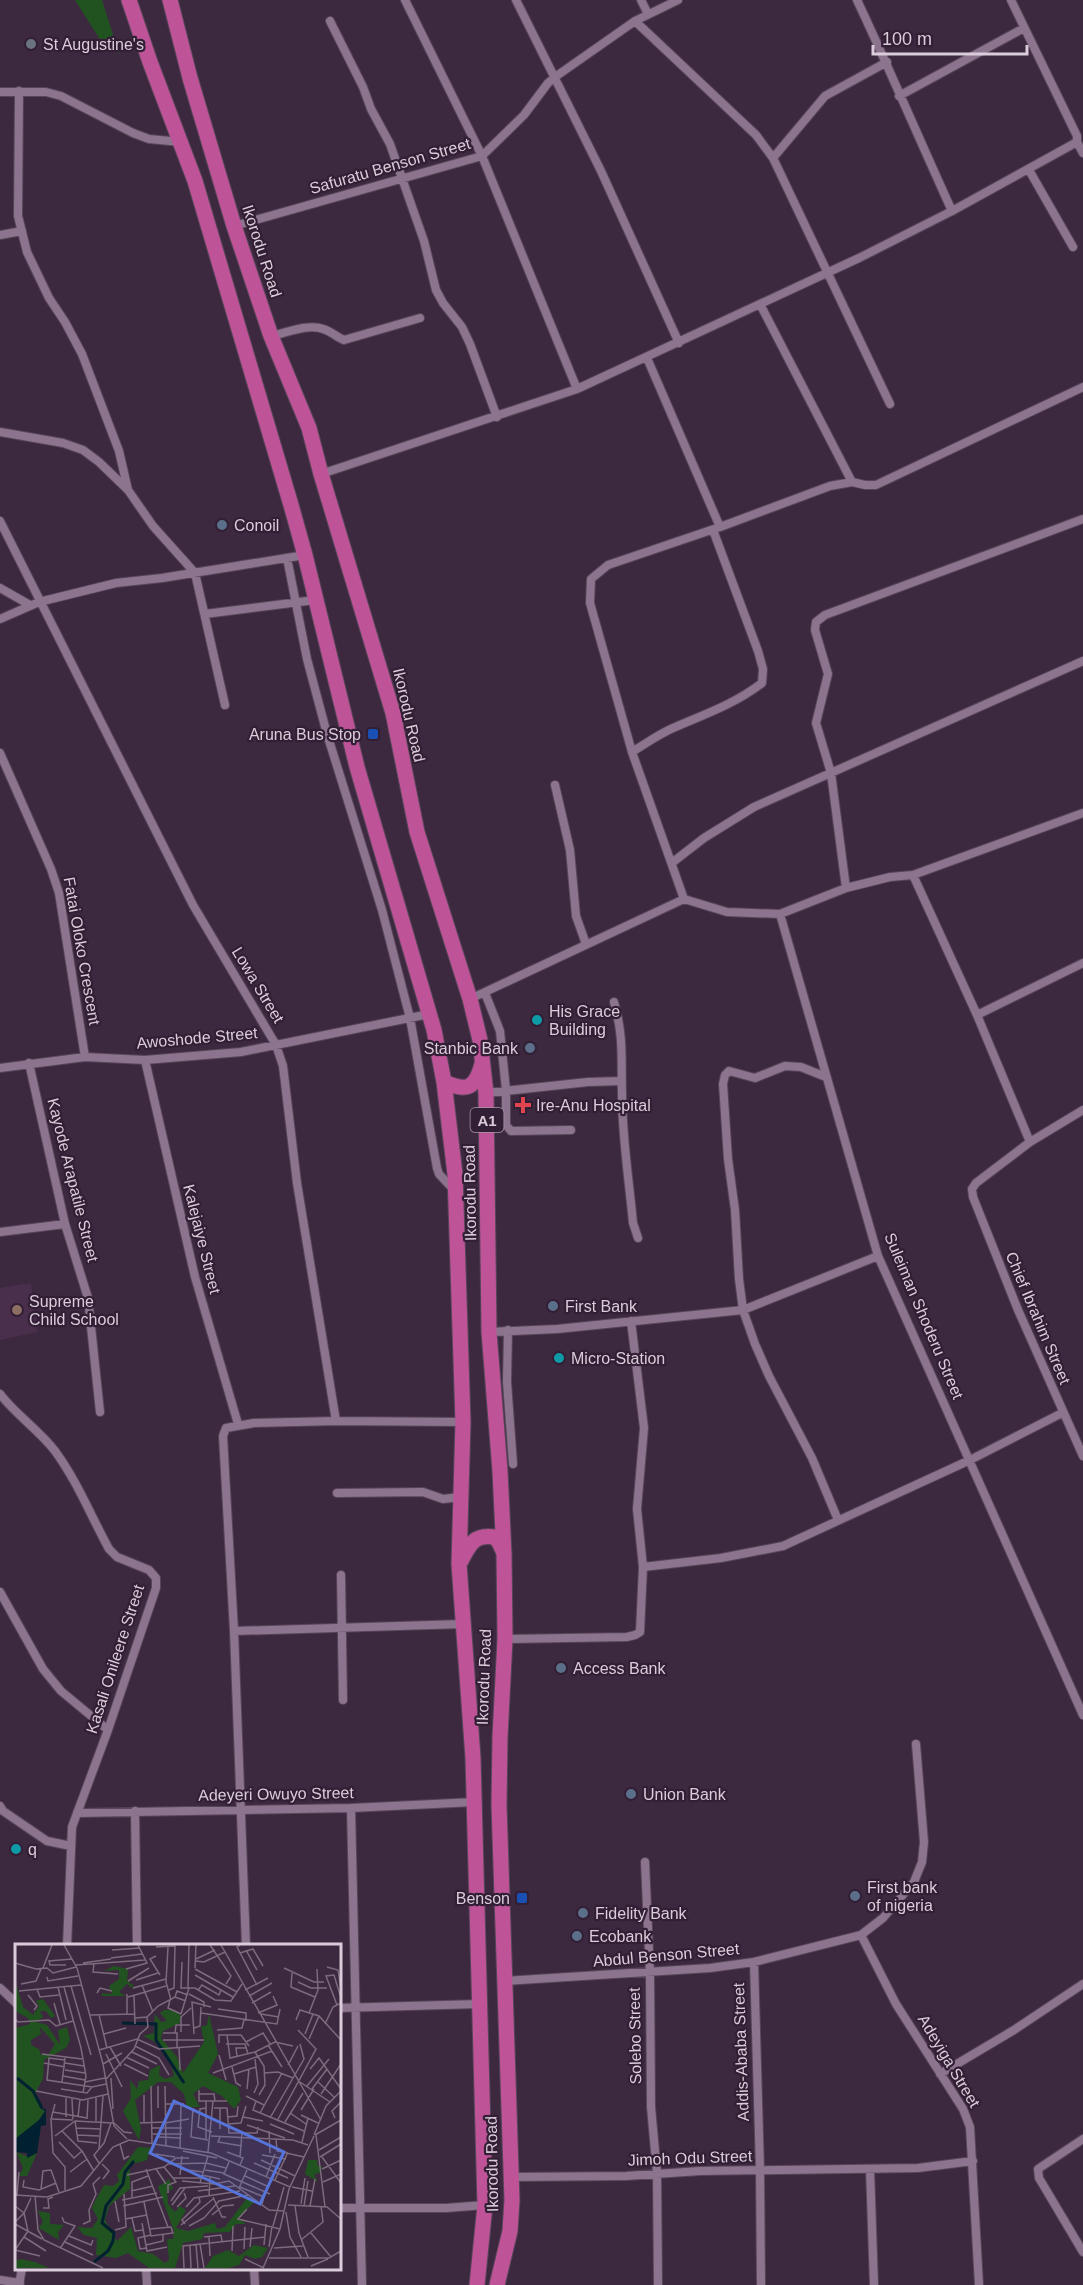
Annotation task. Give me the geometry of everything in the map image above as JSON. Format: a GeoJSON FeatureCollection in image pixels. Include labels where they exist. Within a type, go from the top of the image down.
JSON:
{"type":"FeatureCollection","features":[{"type":"Feature","properties":{"kind":"highway","name":"Ikorodu Road"},"geometry":{"type":"LineString","coordinates":[[129,0],[198,192],[305,555],[357,767],[429,1014],[444,1082],[456,1193],[463,1422],[459,1564],[475,1802],[485,2205],[477,2285]]}},
{"type":"Feature","properties":{"kind":"highway","name":"Ikorodu Road"},"geometry":{"type":"LineString","coordinates":[[170,0],[190,78],[234,226],[271,336],[309,428],[393,713],[417,832],[470,999],[480,1040],[486,1093],[489,1332],[504,1554],[505,1639],[499,1805],[512,2177],[510,2231],[497,2285]]}},
{"type":"Feature","properties":{"kind":"highway"},"geometry":{"type":"LineString","coordinates":[[444,1082],[458,1088],[470,1087],[483,1062]]}},
{"type":"Feature","properties":{"kind":"highway"},"geometry":{"type":"LineString","coordinates":[[459,1564],[472,1540],[478,1537],[494,1537],[500,1542],[504,1554]]}},
{"type":"Feature","properties":{"kind":"street"},"geometry":{"type":"LineString","coordinates":[[405,0],[482,156],[577,389]]}},
{"type":"Feature","properties":{"kind":"street"},"geometry":{"type":"LineString","coordinates":[[516,0],[601,171],[679,343]]}},
{"type":"Feature","properties":{"kind":"street"},"geometry":{"type":"LineString","coordinates":[[641,0],[648,14]]}},
{"type":"Feature","properties":{"kind":"street","name":"Safuratu Benson Street"},"geometry":{"type":"LineString","coordinates":[[234,226],[482,156],[524,115],[555,77],[636,21],[678,0]]}},
{"type":"Feature","properties":{"kind":"street"},"geometry":{"type":"LineString","coordinates":[[857,0],[887,62],[899,96],[952,212]]}},
{"type":"Feature","properties":{"kind":"street"},"geometry":{"type":"LineString","coordinates":[[1011,0],[1077,136],[1077,142],[1083,153]]}},
{"type":"Feature","properties":{"kind":"street"},"geometry":{"type":"LineString","coordinates":[[330,21],[390,144],[424,241],[436,290],[471,344],[497,417]]}},
{"type":"Feature","properties":{"kind":"street"},"geometry":{"type":"LineString","coordinates":[[636,21],[756,135],[773,158],[890,404]]}},
{"type":"Feature","properties":{"kind":"street"},"geometry":{"type":"LineString","coordinates":[[899,96],[1024,28]]}},
{"type":"Feature","properties":{"kind":"street"},"geometry":{"type":"LineString","coordinates":[[773,158],[825,96],[887,62]]}},
{"type":"Feature","properties":{"kind":"street"},"geometry":{"type":"LineString","coordinates":[[19,91],[18,216],[27,252],[87,367],[119,451],[128,490]]}},
{"type":"Feature","properties":{"kind":"street"},"geometry":{"type":"LineString","coordinates":[[0,92],[46,92],[61,96],[133,133],[149,139],[181,142]]}},
{"type":"Feature","properties":{"kind":"street"},"geometry":{"type":"LineString","coordinates":[[321,474],[577,389],[679,343],[952,212],[1077,142]]}},
{"type":"Feature","properties":{"kind":"street"},"geometry":{"type":"LineString","coordinates":[[1029,170],[1073,247]]}},
{"type":"Feature","properties":{"kind":"street"},"geometry":{"type":"LineString","coordinates":[[0,236],[22,231]]}},
{"type":"Feature","properties":{"kind":"street"},"geometry":{"type":"LineString","coordinates":[[760,304],[852,482]]}},
{"type":"Feature","properties":{"kind":"street"},"geometry":{"type":"LineString","coordinates":[[271,336],[316,327],[326,329],[335,337],[344,340],[420,318]]}},
{"type":"Feature","properties":{"kind":"street"},"geometry":{"type":"LineString","coordinates":[[632,752],[670,729],[744,696],[762,683],[763,669],[716,528],[647,358]]}},
{"type":"Feature","properties":{"kind":"street"},"geometry":{"type":"LineString","coordinates":[[684,899],[673,862],[632,752],[590,603],[591,579],[608,565],[830,486],[852,482],[876,485],[1083,387]]}},
{"type":"Feature","properties":{"kind":"street"},"geometry":{"type":"LineString","coordinates":[[0,432],[63,443],[83,450],[128,490],[153,526],[195,573],[225,705]]}},
{"type":"Feature","properties":{"kind":"street"},"geometry":{"type":"LineString","coordinates":[[846,888],[831,773],[816,723],[828,674],[815,630],[816,622],[825,615],[1083,519]]}},
{"type":"Feature","properties":{"kind":"street","name":"Lowa Street"},"geometry":{"type":"LineString","coordinates":[[0,521],[34,604],[192,905],[276,1045],[283,1066],[297,1183],[336,1420]]}},
{"type":"Feature","properties":{"kind":"street"},"geometry":{"type":"LineString","coordinates":[[0,619],[34,604],[116,584],[305,555]]}},
{"type":"Feature","properties":{"kind":"street"},"geometry":{"type":"LineString","coordinates":[[287,558],[307,658],[327,734],[382,910],[410,1018],[437,1168],[439,1174],[456,1193]]}},
{"type":"Feature","properties":{"kind":"street"},"geometry":{"type":"LineString","coordinates":[[0,588],[34,604]]}},
{"type":"Feature","properties":{"kind":"street"},"geometry":{"type":"LineString","coordinates":[[204,614],[315,600]]}},
{"type":"Feature","properties":{"kind":"street"},"geometry":{"type":"LineString","coordinates":[[673,862],[704,838],[746,812],[1083,661]]}},
{"type":"Feature","properties":{"kind":"street","name":"Fatai Oloko Crescent"},"geometry":{"type":"LineString","coordinates":[[0,753],[51,869],[59,893],[85,1057]]}},
{"type":"Feature","properties":{"kind":"street"},"geometry":{"type":"LineString","coordinates":[[555,785],[570,850],[576,915],[585,944]]}},
{"type":"Feature","properties":{"kind":"street"},"geometry":{"type":"LineString","coordinates":[[470,999],[684,899],[727,912],[780,914],[846,888],[890,877],[913,875],[1083,813]]}},
{"type":"Feature","properties":{"kind":"street"},"geometry":{"type":"LineString","coordinates":[[913,875],[977,1015],[1030,1142],[1083,1110]]}},
{"type":"Feature","properties":{"kind":"street","name":"Suleiman Shoderu Street"},"geometry":{"type":"LineString","coordinates":[[780,914],[878,1256],[1083,1715]]}},
{"type":"Feature","properties":{"kind":"street"},"geometry":{"type":"LineString","coordinates":[[977,1015],[1083,963]]}},
{"type":"Feature","properties":{"kind":"street"},"geometry":{"type":"LineString","coordinates":[[485,993],[500,1031],[506,1090],[506,1125],[512,1131],[571,1130]]}},
{"type":"Feature","properties":{"kind":"street"},"geometry":{"type":"LineString","coordinates":[[614,1002],[620,1023],[633,1223],[638,1238]]}},
{"type":"Feature","properties":{"kind":"street","name":"Awoshode Street"},"geometry":{"type":"LineString","coordinates":[[0,1068],[85,1057],[145,1060],[241,1052],[429,1014]]}},
{"type":"Feature","properties":{"kind":"street","name":"Kalejaiye Street"},"geometry":{"type":"LineString","coordinates":[[145,1060],[195,1276],[238,1424]]}},
{"type":"Feature","properties":{"kind":"street","name":"Kayode Arapatile Street"},"geometry":{"type":"LineString","coordinates":[[29,1063],[65,1224],[88,1298],[100,1412]]}},
{"type":"Feature","properties":{"kind":"street"},"geometry":{"type":"LineString","coordinates":[[826,1077],[801,1067],[785,1066],[755,1078],[733,1071],[726,1072],[724,1075],[728,1159],[735,1210],[743,1310],[769,1376],[812,1458],[838,1520]]}},
{"type":"Feature","properties":{"kind":"street"},"geometry":{"type":"LineString","coordinates":[[486,1093],[588,1082],[622,1081]]}},
{"type":"Feature","properties":{"kind":"street","name":"Chief Ibrahim Street"},"geometry":{"type":"LineString","coordinates":[[1030,1142],[976,1183],[972,1189],[973,1197],[1018,1310],[1083,1456]]}},
{"type":"Feature","properties":{"kind":"street"},"geometry":{"type":"LineString","coordinates":[[0,1232],[65,1224]]}},
{"type":"Feature","properties":{"kind":"street"},"geometry":{"type":"LineString","coordinates":[[489,1332],[557,1329],[743,1310],[878,1256]]}},
{"type":"Feature","properties":{"kind":"street"},"geometry":{"type":"LineString","coordinates":[[505,1639],[635,1635],[640,1632],[643,1567],[637,1509],[644,1428],[632,1321]]}},
{"type":"Feature","properties":{"kind":"street"},"geometry":{"type":"LineString","coordinates":[[508,1330],[507,1382],[513,1464]]}},
{"type":"Feature","properties":{"kind":"street","name":"Kasali Onileere Street"},"geometry":{"type":"LineString","coordinates":[[0,1394],[10,1408],[54,1449],[74,1480],[109,1549],[117,1557],[149,1570],[156,1578],[156,1588],[108,1730],[72,1827],[67,1944]]}},
{"type":"Feature","properties":{"kind":"street"},"geometry":{"type":"LineString","coordinates":[[643,1567],[721,1558],[783,1546],[969,1460],[1062,1413]]}},
{"type":"Feature","properties":{"kind":"street"},"geometry":{"type":"LineString","coordinates":[[246,1944],[234,1631],[223,1436],[226,1428],[238,1424],[336,1420],[463,1422]]}},
{"type":"Feature","properties":{"kind":"street"},"geometry":{"type":"LineString","coordinates":[[338,1493],[423,1492],[443,1499],[460,1497]]}},
{"type":"Feature","properties":{"kind":"street"},"geometry":{"type":"LineString","coordinates":[[341,1575],[343,1700]]}},
{"type":"Feature","properties":{"kind":"street"},"geometry":{"type":"LineString","coordinates":[[0,1592],[43,1669],[62,1690],[108,1730]]}},
{"type":"Feature","properties":{"kind":"street"},"geometry":{"type":"LineString","coordinates":[[234,1631],[463,1624]]}},
{"type":"Feature","properties":{"kind":"street"},"geometry":{"type":"LineString","coordinates":[[861,1935],[883,1918],[914,1882],[922,1862],[924,1842],[916,1744]]}},
{"type":"Feature","properties":{"kind":"street","name":"Adeyeri Owuyo Street"},"geometry":{"type":"LineString","coordinates":[[77,1813],[351,1808],[475,1802]]}},
{"type":"Feature","properties":{"kind":"street"},"geometry":{"type":"LineString","coordinates":[[0,1806],[10,1816],[47,1841],[71,1846]]}},
{"type":"Feature","properties":{"kind":"street"},"geometry":{"type":"LineString","coordinates":[[351,1808],[358,2208],[362,2285]]}},
{"type":"Feature","properties":{"kind":"street"},"geometry":{"type":"LineString","coordinates":[[135,1811],[137,1944]]}},
{"type":"Feature","properties":{"kind":"street","name":"Solebo Street"},"geometry":{"type":"LineString","coordinates":[[645,1862],[650,1974],[651,2108],[657,2173],[658,2285]]}},
{"type":"Feature","properties":{"kind":"street","name":"Abdul Benson Street"},"geometry":{"type":"LineString","coordinates":[[506,1981],[650,1974],[754,1962],[861,1935]]}},
{"type":"Feature","properties":{"kind":"street","name":"Adeyiga Street"},"geometry":{"type":"LineString","coordinates":[[861,1935],[896,2004],[963,2109],[970,2127],[979,2285]]}},
{"type":"Feature","properties":{"kind":"street","name":"Addis-Ababa Street"},"geometry":{"type":"LineString","coordinates":[[754,1962],[761,2285]]}},
{"type":"Feature","properties":{"kind":"street"},"geometry":{"type":"LineString","coordinates":[[940,2074],[1014,2030],[1083,1984]]}},
{"type":"Feature","properties":{"kind":"street"},"geometry":{"type":"LineString","coordinates":[[0,1988],[15,2002]]}},
{"type":"Feature","properties":{"kind":"street"},"geometry":{"type":"LineString","coordinates":[[340,2008],[479,2004]]}},
{"type":"Feature","properties":{"kind":"street"},"geometry":{"type":"LineString","coordinates":[[1083,2139],[1038,2169],[1039,2178],[1083,2252]]}},
{"type":"Feature","properties":{"kind":"street","name":"Jimoh Odu Street"},"geometry":{"type":"LineString","coordinates":[[512,2177],[918,2168],[973,2161]]}},
{"type":"Feature","properties":{"kind":"street"},"geometry":{"type":"LineString","coordinates":[[870,2169],[874,2285]]}},
{"type":"Feature","properties":{"kind":"street"},"geometry":{"type":"LineString","coordinates":[[340,2208],[446,2208],[485,2205]]}},
{"type":"Feature","properties":{"kind":"street"},"geometry":{"type":"LineString","coordinates":[[146,2270],[147,2285]]}},
{"type":"Feature","properties":{"kind":"street"},"geometry":{"type":"LineString","coordinates":[[254,2270],[255,2285]]}},
{"type":"Feature","properties":{"kind":"street"},"geometry":{"type":"LineString","coordinates":[[0,2280],[20,2284]]}},
{"type":"Feature","properties":{"kind":"shaded area","name":"Supreme Child School"},"geometry":{"type":"Polygon","coordinates":[[[31,1283],[37,1332],[0,1340],[0,1288],[31,1283]]]}},
{"type":"Feature","properties":{"kind":"green space"},"geometry":{"type":"Polygon","coordinates":[[[75,0],[102,0],[119,54],[99,38],[75,0]]]}},
{"type":"Feature","properties":{"kind":"place","name":"St Augustine's"},"geometry":{"type":"Point","coordinates":[31,44]}},
{"type":"Feature","properties":{"kind":"place","name":"Conoil"},"geometry":{"type":"Point","coordinates":[222,525]}},
{"type":"Feature","properties":{"kind":"place","name":"Aruna Bus Stop"},"geometry":{"type":"Point","coordinates":[373,734]}},
{"type":"Feature","properties":{"kind":"place","name":"His Grace Building"},"geometry":{"type":"Point","coordinates":[537,1020]}},
{"type":"Feature","properties":{"kind":"place","name":"Stanbic Bank"},"geometry":{"type":"Point","coordinates":[530,1048]}},
{"type":"Feature","properties":{"kind":"place","name":"Ire-Anu Hospital"},"geometry":{"type":"Point","coordinates":[523,1105]}},
{"type":"Feature","properties":{"kind":"place","name":"First Bank"},"geometry":{"type":"Point","coordinates":[553,1306]}},
{"type":"Feature","properties":{"kind":"place","name":"Supreme Child School"},"geometry":{"type":"Point","coordinates":[17,1310]}},
{"type":"Feature","properties":{"kind":"place","name":"Micro-Station"},"geometry":{"type":"Point","coordinates":[559,1358]}},
{"type":"Feature","properties":{"kind":"place","name":"Access Bank"},"geometry":{"type":"Point","coordinates":[561,1668]}},
{"type":"Feature","properties":{"kind":"place","name":"Union Bank"},"geometry":{"type":"Point","coordinates":[631,1794]}},
{"type":"Feature","properties":{"kind":"place","name":"q"},"geometry":{"type":"Point","coordinates":[16,1849]}},
{"type":"Feature","properties":{"kind":"place","name":"First bank of nigeria"},"geometry":{"type":"Point","coordinates":[855,1896]}},
{"type":"Feature","properties":{"kind":"place","name":"Benson"},"geometry":{"type":"Point","coordinates":[522,1898]}},
{"type":"Feature","properties":{"kind":"place","name":"Fidelity Bank"},"geometry":{"type":"Point","coordinates":[583,1913]}},
{"type":"Feature","properties":{"kind":"place","name":"Ecobank"},"geometry":{"type":"Point","coordinates":[577,1936]}}]}
